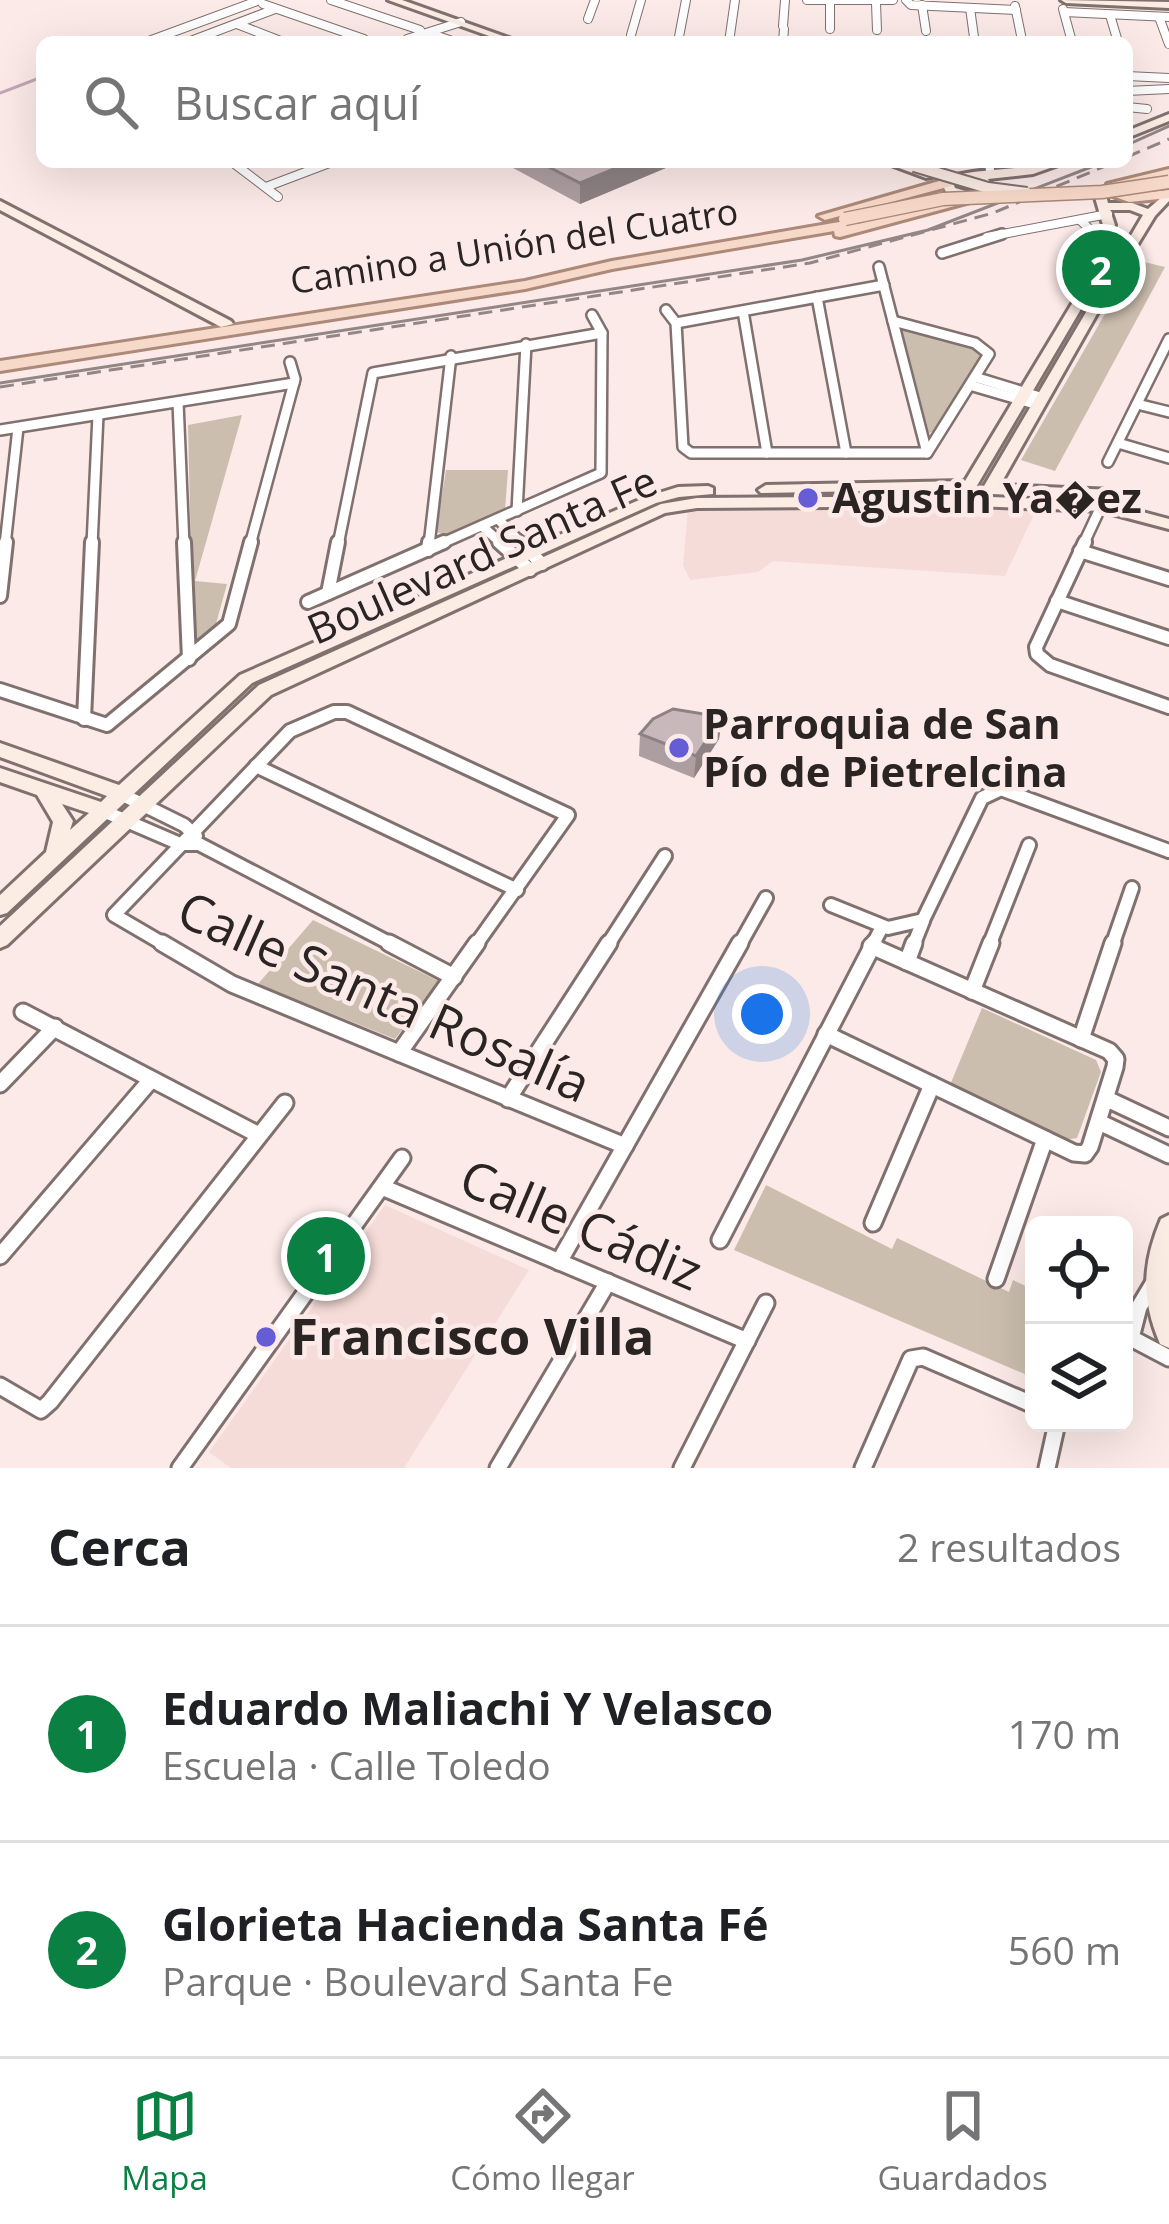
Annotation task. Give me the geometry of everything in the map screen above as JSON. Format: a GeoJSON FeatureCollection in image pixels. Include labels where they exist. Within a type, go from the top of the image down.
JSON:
{"type":"FeatureCollection","features":[{"type":"Feature","properties":{"kind":"main road"},"geometry":{"type":"LineString","coordinates":[[393,0],[499,36]]}},
{"type":"Feature","properties":{"kind":"main road"},"geometry":{"type":"LineString","coordinates":[[1064,7],[1169,5]]}},
{"type":"Feature","properties":{"kind":"main road"},"geometry":{"type":"LineString","coordinates":[[461,22],[508,36]]}},
{"type":"Feature","properties":{"kind":"main road"},"geometry":{"type":"LineString","coordinates":[[1133,132],[1169,117]]}},
{"type":"Feature","properties":{"kind":"main road"},"geometry":{"type":"LineString","coordinates":[[912,168],[953,179]]}},
{"type":"Feature","properties":{"kind":"main road"},"geometry":{"type":"LineString","coordinates":[[925,168],[953,179]]}},
{"type":"Feature","properties":{"kind":"main road"},"geometry":{"type":"LineString","coordinates":[[927,168],[1033,197]]}},
{"type":"Feature","properties":{"kind":"main road"},"geometry":{"type":"LineString","coordinates":[[476,284],[625,248],[832,214],[953,179],[1043,168]]}},
{"type":"Feature","properties":{"kind":"main road"},"geometry":{"type":"LineString","coordinates":[[525,285],[826,236],[982,194],[1046,168]]}},
{"type":"Feature","properties":{"kind":"main road"},"geometry":{"type":"LineString","coordinates":[[976,177],[986,182],[982,194]]}},
{"type":"Feature","properties":{"kind":"main road"},"geometry":{"type":"LineString","coordinates":[[953,179],[955,193],[982,194]]}},
{"type":"Feature","properties":{"kind":"main road"},"geometry":{"type":"LineString","coordinates":[[1112,187],[1114,194],[1129,198],[1168,182]]}},
{"type":"Feature","properties":{"kind":"main road","name":"Camino a Unión del Cuatro"},"geometry":{"type":"LineString","coordinates":[[0,362],[930,208],[1033,197],[1113,197],[1168,182]]}},
{"type":"Feature","properties":{"kind":"main road","name":"Boulevard Santa Fe"},"geometry":{"type":"LineString","coordinates":[[0,940],[265,690],[530,561],[678,492],[970,486],[1115,274],[1168,182]]}},
{"type":"Feature","properties":{"kind":"main road","name":"Boulevard Santa Fe"},"geometry":{"type":"LineString","coordinates":[[0,907],[246,679],[673,506],[982,495],[1088,287],[1088,268],[1109,225],[1100,194],[1112,187]]}},
{"type":"Feature","properties":{"kind":"main road"},"geometry":{"type":"LineString","coordinates":[[0,205],[226,324]]}},
{"type":"Feature","properties":{"kind":"main road"},"geometry":{"type":"LineString","coordinates":[[1106,210],[1126,206],[1150,214]]}},
{"type":"Feature","properties":{"kind":"main road","name":"Camino a Unión del Cuatro"},"geometry":{"type":"LineString","coordinates":[[0,362],[525,285],[848,221]]}},
{"type":"Feature","properties":{"kind":"main road"},"geometry":{"type":"LineString","coordinates":[[1088,268],[1115,274]]}},
{"type":"Feature","properties":{"kind":"main road"},"geometry":{"type":"LineString","coordinates":[[982,495],[1104,500],[1169,511]]}},
{"type":"Feature","properties":{"kind":"main road"},"geometry":{"type":"LineString","coordinates":[[1104,500],[1169,524]]}},
{"type":"Feature","properties":{"kind":"main road"},"geometry":{"type":"LineString","coordinates":[[0,750],[119,793]]}},
{"type":"Feature","properties":{"kind":"main road"},"geometry":{"type":"LineString","coordinates":[[77,778],[109,779],[152,763]]}},
{"type":"Feature","properties":{"kind":"main road"},"geometry":{"type":"LineString","coordinates":[[0,776],[101,810]]}},
{"type":"Feature","properties":{"kind":"main road"},"geometry":{"type":"LineString","coordinates":[[43,792],[63,821],[52,858]]}},
{"type":"Feature","properties":{"kind":"main road"},"geometry":{"type":"LineString","coordinates":[[1169,1227],[1154,1281],[1156,1310],[1169,1335]]}},
{"type":"Feature","properties":{"kind":"street"},"geometry":{"type":"LineString","coordinates":[[331,0],[438,36]]}},
{"type":"Feature","properties":{"kind":"street"},"geometry":{"type":"LineString","coordinates":[[588,19],[595,0]]}},
{"type":"Feature","properties":{"kind":"street"},"geometry":{"type":"LineString","coordinates":[[631,35],[641,0]]}},
{"type":"Feature","properties":{"kind":"street"},"geometry":{"type":"LineString","coordinates":[[679,36],[686,0]]}},
{"type":"Feature","properties":{"kind":"street"},"geometry":{"type":"LineString","coordinates":[[730,36],[735,0]]}},
{"type":"Feature","properties":{"kind":"street"},"geometry":{"type":"LineString","coordinates":[[783,36],[785,0]]}},
{"type":"Feature","properties":{"kind":"street"},"geometry":{"type":"LineString","coordinates":[[807,0],[893,0]]}},
{"type":"Feature","properties":{"kind":"street"},"geometry":{"type":"LineString","coordinates":[[906,0],[922,5],[1015,8],[1021,36]]}},
{"type":"Feature","properties":{"kind":"street"},"geometry":{"type":"LineString","coordinates":[[830,1],[830,34]]}},
{"type":"Feature","properties":{"kind":"street"},"geometry":{"type":"LineString","coordinates":[[163,36],[261,2],[354,36]]}},
{"type":"Feature","properties":{"kind":"street"},"geometry":{"type":"LineString","coordinates":[[876,3],[878,35]]}},
{"type":"Feature","properties":{"kind":"street"},"geometry":{"type":"LineString","coordinates":[[922,5],[927,36]]}},
{"type":"Feature","properties":{"kind":"street"},"geometry":{"type":"LineString","coordinates":[[1064,7],[1110,15],[1169,17]]}},
{"type":"Feature","properties":{"kind":"street"},"geometry":{"type":"LineString","coordinates":[[206,36],[276,8]]}},
{"type":"Feature","properties":{"kind":"street"},"geometry":{"type":"LineString","coordinates":[[970,8],[974,36]]}},
{"type":"Feature","properties":{"kind":"street"},"geometry":{"type":"LineString","coordinates":[[424,31],[434,13]]}},
{"type":"Feature","properties":{"kind":"street"},"geometry":{"type":"LineString","coordinates":[[1110,15],[1116,36]]}},
{"type":"Feature","properties":{"kind":"street"},"geometry":{"type":"LineString","coordinates":[[1159,17],[1169,44]]}},
{"type":"Feature","properties":{"kind":"street"},"geometry":{"type":"LineString","coordinates":[[413,36],[461,22]]}},
{"type":"Feature","properties":{"kind":"street"},"geometry":{"type":"LineString","coordinates":[[236,24],[267,36]]}},
{"type":"Feature","properties":{"kind":"street"},"geometry":{"type":"LineString","coordinates":[[1133,74],[1169,78]]}},
{"type":"Feature","properties":{"kind":"street"},"geometry":{"type":"LineString","coordinates":[[1133,92],[1169,89]]}},
{"type":"Feature","properties":{"kind":"street"},"geometry":{"type":"LineString","coordinates":[[1133,108],[1147,109]]}},
{"type":"Feature","properties":{"kind":"street"},"geometry":{"type":"LineString","coordinates":[[240,168],[278,196]]}},
{"type":"Feature","properties":{"kind":"street"},"geometry":{"type":"LineString","coordinates":[[266,187],[307,168]]}},
{"type":"Feature","properties":{"kind":"street"},"geometry":{"type":"LineString","coordinates":[[942,253],[988,237],[1079,220],[1106,210]]}},
{"type":"Feature","properties":{"kind":"street"},"geometry":{"type":"LineString","coordinates":[[1079,220],[1097,232],[1100,244],[1127,252]]}},
{"type":"Feature","properties":{"kind":"street"},"geometry":{"type":"LineString","coordinates":[[879,267],[927,453]]}},
{"type":"Feature","properties":{"kind":"street"},"geometry":{"type":"LineString","coordinates":[[676,323],[884,285]]}},
{"type":"Feature","properties":{"kind":"street"},"geometry":{"type":"LineString","coordinates":[[817,298],[846,453]]}},
{"type":"Feature","properties":{"kind":"street"},"geometry":{"type":"LineString","coordinates":[[666,310],[676,323],[685,451],[927,453]]}},
{"type":"Feature","properties":{"kind":"street"},"geometry":{"type":"LineString","coordinates":[[743,311],[767,453]]}},
{"type":"Feature","properties":{"kind":"street"},"geometry":{"type":"LineString","coordinates":[[308,602],[601,473],[602,333],[592,315]]}},
{"type":"Feature","properties":{"kind":"street"},"geometry":{"type":"LineString","coordinates":[[893,321],[975,343],[989,354],[927,453]]}},
{"type":"Feature","properties":{"kind":"street"},"geometry":{"type":"LineString","coordinates":[[328,593],[376,371],[602,333]]}},
{"type":"Feature","properties":{"kind":"street"},"geometry":{"type":"LineString","coordinates":[[1108,462],[1169,339]]}},
{"type":"Feature","properties":{"kind":"street"},"geometry":{"type":"LineString","coordinates":[[517,511],[526,344]]}},
{"type":"Feature","properties":{"kind":"street"},"geometry":{"type":"LineString","coordinates":[[428,550],[451,356]]}},
{"type":"Feature","properties":{"kind":"street"},"geometry":{"type":"LineString","coordinates":[[2,693],[107,725],[224,632],[294,383],[290,362]]}},
{"type":"Feature","properties":{"kind":"street"},"geometry":{"type":"LineString","coordinates":[[1155,368],[1169,371]]}},
{"type":"Feature","properties":{"kind":"street"},"geometry":{"type":"LineString","coordinates":[[975,382],[1031,399]]}},
{"type":"Feature","properties":{"kind":"street"},"geometry":{"type":"LineString","coordinates":[[0,430],[294,383]]}},
{"type":"Feature","properties":{"kind":"street"},"geometry":{"type":"LineString","coordinates":[[178,402],[189,659]]}},
{"type":"Feature","properties":{"kind":"street"},"geometry":{"type":"LineString","coordinates":[[1137,404],[1169,412]]}},
{"type":"Feature","properties":{"kind":"street"},"geometry":{"type":"LineString","coordinates":[[84,719],[98,415]]}},
{"type":"Feature","properties":{"kind":"street"},"geometry":{"type":"LineString","coordinates":[[0,596],[18,428]]}},
{"type":"Feature","properties":{"kind":"street"},"geometry":{"type":"LineString","coordinates":[[1118,443],[1169,458]]}},
{"type":"Feature","properties":{"kind":"street"},"geometry":{"type":"LineString","coordinates":[[1104,500],[1036,647],[1042,661],[1169,707]]}},
{"type":"Feature","properties":{"kind":"street"},"geometry":{"type":"LineString","coordinates":[[498,519],[530,561]]}},
{"type":"Feature","properties":{"kind":"street"},"geometry":{"type":"LineString","coordinates":[[482,526],[530,561]]}},
{"type":"Feature","properties":{"kind":"street"},"geometry":{"type":"LineString","coordinates":[[1080,551],[1169,579]]}},
{"type":"Feature","properties":{"kind":"street"},"geometry":{"type":"LineString","coordinates":[[1057,602],[1169,638]]}},
{"type":"Feature","properties":{"kind":"street"},"geometry":{"type":"LineString","coordinates":[[101,810],[180,844],[196,837],[290,731],[334,712],[346,712],[568,815],[397,1054]]}},
{"type":"Feature","properties":{"kind":"street"},"geometry":{"type":"LineString","coordinates":[[256,766],[518,890]]}},
{"type":"Feature","properties":{"kind":"street"},"geometry":{"type":"LineString","coordinates":[[907,962],[982,798],[990,792],[1014,791],[1169,851]]}},
{"type":"Feature","properties":{"kind":"street"},"geometry":{"type":"LineString","coordinates":[[119,793],[454,976]]}},
{"type":"Feature","properties":{"kind":"street","name":"Calle Santa Rosalía"},"geometry":{"type":"LineString","coordinates":[[180,844],[114,915],[232,984],[625,1145]]}},
{"type":"Feature","properties":{"kind":"street"},"geometry":{"type":"LineString","coordinates":[[972,991],[1029,845]]}},
{"type":"Feature","properties":{"kind":"street"},"geometry":{"type":"LineString","coordinates":[[508,1099],[665,856]]}},
{"type":"Feature","properties":{"kind":"street"},"geometry":{"type":"LineString","coordinates":[[1081,1039],[1132,888]]}},
{"type":"Feature","properties":{"kind":"street"},"geometry":{"type":"LineString","coordinates":[[559,1262],[766,898]]}},
{"type":"Feature","properties":{"kind":"street"},"geometry":{"type":"LineString","coordinates":[[831,905],[882,927],[910,928],[923,920]]}},
{"type":"Feature","properties":{"kind":"street"},"geometry":{"type":"LineString","coordinates":[[720,1240],[882,927]]}},
{"type":"Feature","properties":{"kind":"street"},"geometry":{"type":"LineString","coordinates":[[826,1034],[1085,1154],[1100,1122],[1116,1059],[872,946]]}},
{"type":"Feature","properties":{"kind":"street"},"geometry":{"type":"LineString","coordinates":[[23,1012],[257,1134]]}},
{"type":"Feature","properties":{"kind":"street"},"geometry":{"type":"LineString","coordinates":[[0,1084],[55,1027]]}},
{"type":"Feature","properties":{"kind":"street"},"geometry":{"type":"LineString","coordinates":[[0,1256],[150,1081]]}},
{"type":"Feature","properties":{"kind":"street"},"geometry":{"type":"LineString","coordinates":[[873,1223],[932,1085]]}},
{"type":"Feature","properties":{"kind":"street"},"geometry":{"type":"LineString","coordinates":[[1107,1099],[1169,1128]]}},
{"type":"Feature","properties":{"kind":"street"},"geometry":{"type":"LineString","coordinates":[[0,1386],[41,1410],[285,1103]]}},
{"type":"Feature","properties":{"kind":"street"},"geometry":{"type":"LineString","coordinates":[[1100,1122],[1169,1155]]}},
{"type":"Feature","properties":{"kind":"street"},"geometry":{"type":"LineString","coordinates":[[996,1279],[1045,1139]]}},
{"type":"Feature","properties":{"kind":"street"},"geometry":{"type":"LineString","coordinates":[[186,1466],[402,1158]]}},
{"type":"Feature","properties":{"kind":"street","name":"Calle Cádiz"},"geometry":{"type":"LineString","coordinates":[[382,1187],[747,1341]]}},
{"type":"Feature","properties":{"kind":"street"},"geometry":{"type":"LineString","coordinates":[[1154,1281],[1139,1306],[1131,1338],[1169,1358]]}},
{"type":"Feature","properties":{"kind":"street"},"geometry":{"type":"LineString","coordinates":[[498,1468],[608,1282]]}},
{"type":"Feature","properties":{"kind":"street"},"geometry":{"type":"LineString","coordinates":[[682,1468],[766,1303]]}},
{"type":"Feature","properties":{"kind":"street"},"geometry":{"type":"LineString","coordinates":[[863,1468],[911,1359],[923,1357],[1025,1401]]}},
{"type":"Feature","properties":{"kind":"street"},"geometry":{"type":"LineString","coordinates":[[1047,1468],[1056,1432]]}},
{"type":"Feature","properties":{"kind":"shaded area"},"geometry":{"type":"Polygon","coordinates":[[[1136,260],[1165,267],[1055,471],[1021,460],[1136,260]]]}},
{"type":"Feature","properties":{"kind":"shaded area"},"geometry":{"type":"Polygon","coordinates":[[[901,326],[970,345],[984,356],[936,431],[929,433],[901,326]]]}},
{"type":"Feature","properties":{"kind":"shaded area"},"geometry":{"type":"Polygon","coordinates":[[[242,415],[195,581],[227,584],[214,631],[201,643],[193,641],[188,425],[242,415]]]}},
{"type":"Feature","properties":{"kind":"shaded area"},"geometry":{"type":"Polygon","coordinates":[[[446,470],[508,470],[505,510],[446,535],[436,532],[446,470]]]}},
{"type":"Feature","properties":{"kind":"shaded area"},"geometry":{"type":"Polygon","coordinates":[[[688,509],[1036,510],[1005,576],[773,561],[758,572],[690,580],[683,565],[688,509]]]}},
{"type":"Feature","properties":{"kind":"shaded area"},"geometry":{"type":"Polygon","coordinates":[[[313,920],[439,981],[395,1039],[258,984],[313,920]]]}},
{"type":"Feature","properties":{"kind":"shaded area"},"geometry":{"type":"Polygon","coordinates":[[[982,1008],[1096,1060],[1101,1072],[1077,1138],[1065,1140],[950,1085],[982,1008]]]}},
{"type":"Feature","properties":{"kind":"shaded area"},"geometry":{"type":"Polygon","coordinates":[[[766,1185],[892,1249],[897,1238],[1009,1292],[1013,1280],[1025,1286],[1025,1374],[734,1250],[766,1185]]]}},
{"type":"Feature","properties":{"kind":"shaded area"},"geometry":{"type":"Polygon","coordinates":[[[385,1205],[529,1270],[404,1468],[231,1468],[209,1452],[385,1205]]]}},
{"type":"Feature","properties":{"kind":"building"},"geometry":{"type":"Polygon","coordinates":[[[551,168],[616,168],[580,183],[551,168]]]}},
{"type":"Feature","properties":{"kind":"building"},"geometry":{"type":"Polygon","coordinates":[[[673,709],[722,717],[696,756],[640,734],[653,719],[673,709]]]}},
{"type":"Feature","properties":{"kind":"waterway"},"geometry":{"type":"LineString","coordinates":[[0,93],[36,79]]}},
{"type":"Feature","properties":{"kind":"tram line"},"geometry":{"type":"LineString","coordinates":[[1133,142],[1169,126]]}},
{"type":"Feature","properties":{"kind":"tram line"},"geometry":{"type":"LineString","coordinates":[[0,383],[802,260],[928,230],[1088,168]]}},
{"type":"Feature","properties":{"kind":"railway"},"geometry":{"type":"LineString","coordinates":[[1133,154],[1169,139]]}},
{"type":"Feature","properties":{"kind":"railway"},"geometry":{"type":"LineString","coordinates":[[0,387],[810,263],[993,213],[1101,168]]}},
{"type":"Feature","properties":{"kind":"place","name":"Glorieta Hacienda Santa Fé"},"geometry":{"type":"Point","coordinates":[1101,269]}},
{"type":"Feature","properties":{"kind":"place","name":"Agustin Ya�ez"},"geometry":{"type":"Point","coordinates":[808,498]}},
{"type":"Feature","properties":{"kind":"place","name":"Parroquia de San Pío de Pietrelcina"},"geometry":{"type":"Point","coordinates":[679,748]}},
{"type":"Feature","properties":{"kind":"place","name":"Eduardo Maliachi Y Velasco"},"geometry":{"type":"Point","coordinates":[326,1256]}},
{"type":"Feature","properties":{"kind":"place","name":"Francisco Villa"},"geometry":{"type":"Point","coordinates":[266,1337]}}]}
